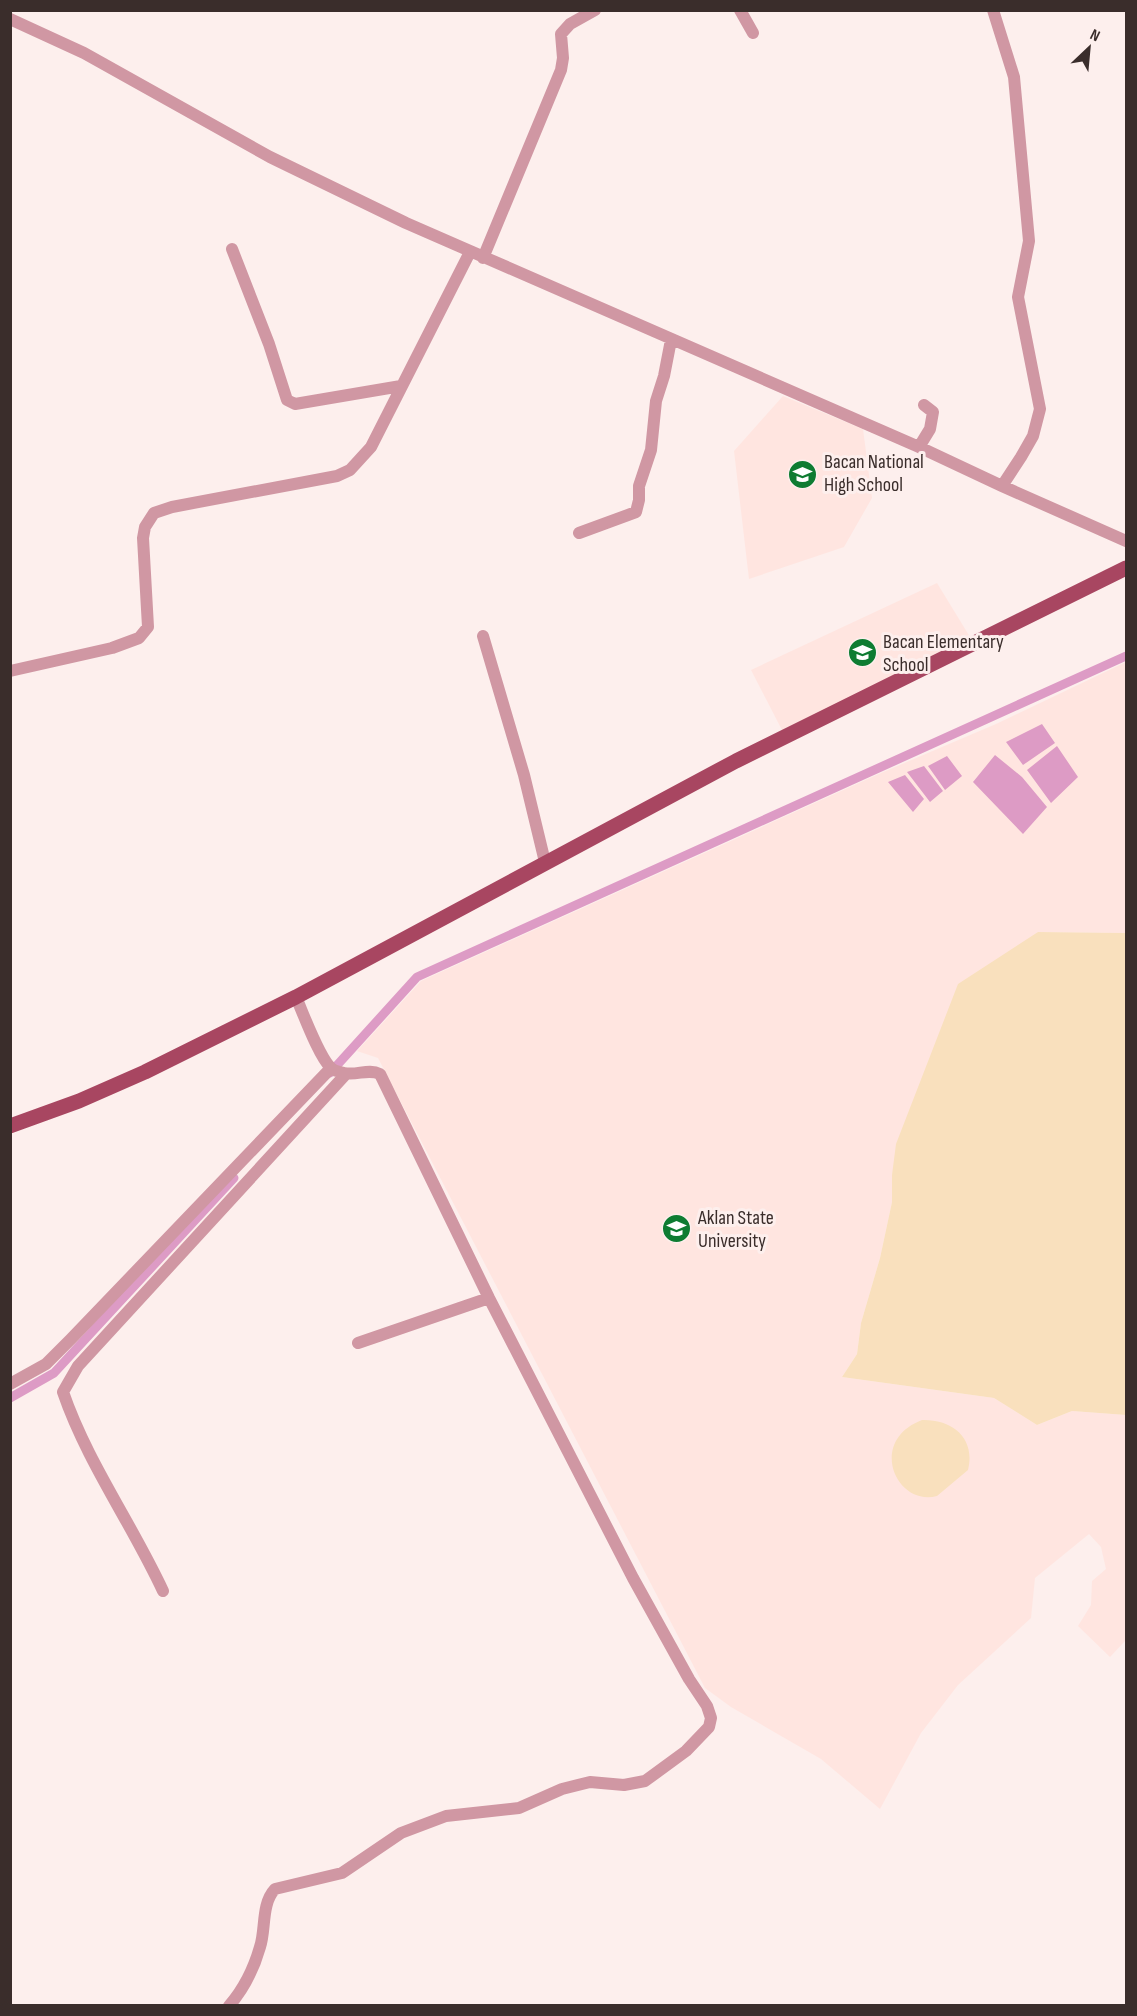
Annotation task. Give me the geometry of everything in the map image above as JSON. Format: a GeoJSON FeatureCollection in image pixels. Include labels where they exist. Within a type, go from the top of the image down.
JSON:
{"type":"FeatureCollection","features":[{"type":"Feature","properties":{"kind":"main road"},"geometry":{"type":"LineString","coordinates":[[10,1126],[80,1101],[145,1072],[296,997],[736,761],[1126,568]]}},
{"type":"Feature","properties":{"kind":"street"},"geometry":{"type":"LineString","coordinates":[[483,258],[561,70],[563,58],[561,34],[570,24],[595,10]]}},
{"type":"Feature","properties":{"kind":"street"},"geometry":{"type":"LineString","coordinates":[[740,10],[753,33]]}},
{"type":"Feature","properties":{"kind":"street"},"geometry":{"type":"LineString","coordinates":[[993,10],[1014,77],[1029,241],[1018,297],[1040,409],[1033,436],[1002,486]]}},
{"type":"Feature","properties":{"kind":"street"},"geometry":{"type":"LineString","coordinates":[[10,19],[84,52],[270,157],[406,223],[919,447],[1126,541]]}},
{"type":"Feature","properties":{"kind":"street"},"geometry":{"type":"LineString","coordinates":[[232,249],[269,344],[287,400],[295,404],[401,386]]}},
{"type":"Feature","properties":{"kind":"street"},"geometry":{"type":"LineString","coordinates":[[10,671],[112,648],[139,638],[148,627],[143,538],[145,527],[154,513],[172,507],[337,476],[350,470],[371,447],[470,252]]}},
{"type":"Feature","properties":{"kind":"street"},"geometry":{"type":"LineString","coordinates":[[579,532],[636,512],[639,486],[651,450],[656,401],[671,340]]}},
{"type":"Feature","properties":{"kind":"street"},"geometry":{"type":"LineString","coordinates":[[919,447],[930,429],[933,412],[924,405]]}},
{"type":"Feature","properties":{"kind":"street"},"geometry":{"type":"LineString","coordinates":[[483,636],[524,776],[545,862]]}},
{"type":"Feature","properties":{"kind":"street"},"geometry":{"type":"LineString","coordinates":[[229,2006],[244,1983],[261,1946],[268,1897],[275,1889],[342,1873],[401,1833],[446,1816],[519,1808],[562,1788],[584,1784],[624,1785],[645,1780],[686,1751],[710,1727],[711,1718],[707,1706],[688,1679],[638,1588],[489,1298],[380,1074],[374,1071],[354,1074],[336,1070],[324,1057],[296,997]]}},
{"type":"Feature","properties":{"kind":"street"},"geometry":{"type":"LineString","coordinates":[[10,1384],[46,1364],[336,1070]]}},
{"type":"Feature","properties":{"kind":"street"},"geometry":{"type":"LineString","coordinates":[[163,1591],[74,1424],[63,1392],[78,1366],[336,1070]]}},
{"type":"Feature","properties":{"kind":"street"},"geometry":{"type":"LineString","coordinates":[[358,1343],[489,1298]]}},
{"type":"Feature","properties":{"kind":"shaded area","name":"Bacan National High School"},"geometry":{"type":"Polygon","coordinates":[[[783,396],[863,429],[872,498],[844,547],[749,579],[734,451],[783,396]]]}},
{"type":"Feature","properties":{"kind":"shaded area","name":"Bacan Elementary School"},"geometry":{"type":"Polygon","coordinates":[[[937,583],[970,637],[783,732],[751,670],[937,583]]]}},
{"type":"Feature","properties":{"kind":"shaded area","name":"Aklan State University"},"geometry":{"type":"Polygon","coordinates":[[[1126,662],[1126,933],[1038,932],[892,1175],[892,1202],[880,1258],[861,1323],[857,1354],[842,1377],[994,1398],[1037,1425],[1072,1411],[1126,1415],[1126,1640],[1110,1657],[1078,1626],[1091,1605],[1092,1581],[1106,1569],[1101,1547],[1089,1534],[1035,1578],[1031,1618],[958,1685],[921,1733],[880,1809],[821,1759],[731,1707],[705,1688],[378,1058],[357,1051],[421,981],[881,773],[996,724],[1126,662]]]}},
{"type":"Feature","properties":{"kind":"shaded area"},"geometry":{"type":"Polygon","coordinates":[[[1042,724],[1055,743],[1023,765],[1006,742],[1042,724]]]}},
{"type":"Feature","properties":{"kind":"shaded area"},"geometry":{"type":"Polygon","coordinates":[[[1057,746],[1078,777],[1051,803],[1027,770],[1057,746]]]}},
{"type":"Feature","properties":{"kind":"shaded area"},"geometry":{"type":"Polygon","coordinates":[[[995,755],[1022,777],[1047,807],[1023,834],[973,782],[995,755]]]}},
{"type":"Feature","properties":{"kind":"shaded area"},"geometry":{"type":"Polygon","coordinates":[[[947,756],[962,776],[945,790],[928,766],[947,756]]]}},
{"type":"Feature","properties":{"kind":"shaded area"},"geometry":{"type":"Polygon","coordinates":[[[924,766],[943,791],[930,802],[907,772],[924,766]]]}},
{"type":"Feature","properties":{"kind":"shaded area"},"geometry":{"type":"Polygon","coordinates":[[[905,775],[924,799],[913,812],[888,782],[905,775]]]}},
{"type":"Feature","properties":{"kind":"shaded area"},"geometry":{"type":"Polygon","coordinates":[[[1038,932],[1126,933],[1126,1415],[1072,1411],[1037,1425],[994,1398],[842,1377],[857,1354],[861,1323],[880,1258],[892,1202],[892,1175],[896,1144],[958,984],[1038,932]]]}},
{"type":"Feature","properties":{"kind":"shaded area"},"geometry":{"type":"Polygon","coordinates":[[[922,1420],[943,1423],[952,1427],[965,1440],[970,1459],[968,1470],[937,1496],[922,1497],[910,1492],[900,1482],[894,1470],[892,1456],[895,1442],[905,1430],[922,1420]]]}},
{"type":"Feature","properties":{"kind":"waterway"},"geometry":{"type":"LineString","coordinates":[[330,1073],[417,977],[1126,656]]}},
{"type":"Feature","properties":{"kind":"waterway"},"geometry":{"type":"LineString","coordinates":[[10,1398],[54,1373],[234,1178]]}},
{"type":"Feature","properties":{"kind":"place","name":"Bacan National High School"},"geometry":{"type":"Point","coordinates":[803,474]}},
{"type":"Feature","properties":{"kind":"place","name":"Bacan Elementary School"},"geometry":{"type":"Point","coordinates":[862,653]}},
{"type":"Feature","properties":{"kind":"place","name":"Aklan State University"},"geometry":{"type":"Point","coordinates":[677,1229]}}]}
